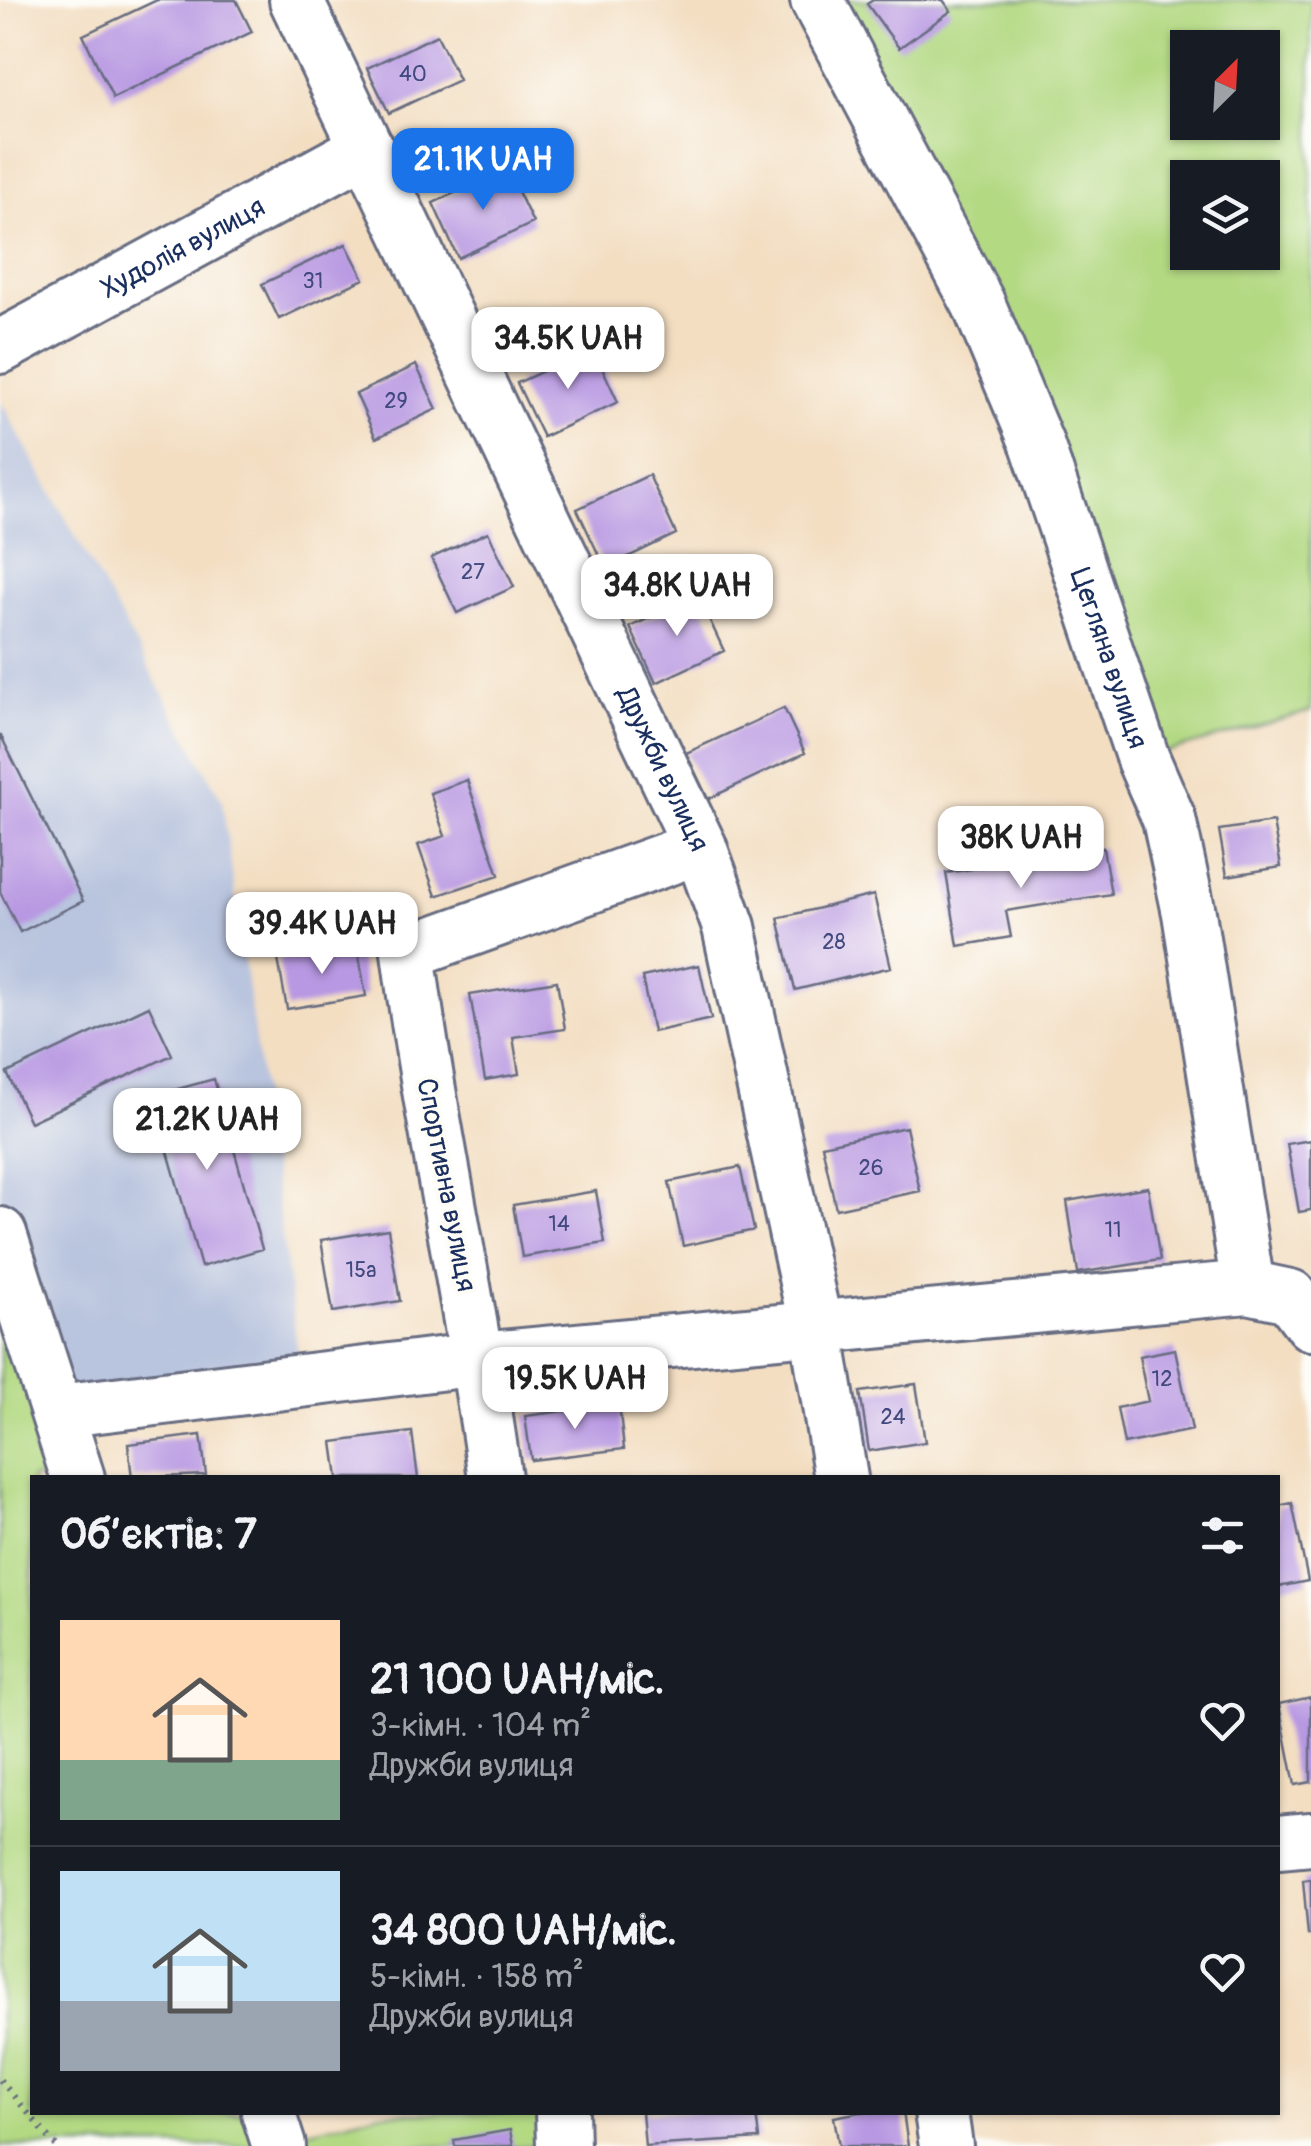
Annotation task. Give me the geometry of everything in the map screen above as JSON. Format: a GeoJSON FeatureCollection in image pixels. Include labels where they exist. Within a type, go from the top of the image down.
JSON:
{"type":"FeatureCollection","features":[{"type":"Feature","properties":{"kind":"street","name":"Дружби вулиця"},"geometry":{"type":"LineString","coordinates":[[296,0],[700,846],[729,927],[816,1328],[840,1475]]}},
{"type":"Feature","properties":{"kind":"street","name":"Цегляна вулиця"},"geometry":{"type":"LineString","coordinates":[[817,0],[978,303],[1037,444],[1142,759],[1169,819],[1189,913],[1248,1287]]}},
{"type":"Feature","properties":{"kind":"street","name":"Худолія вулиця"},"geometry":{"type":"LineString","coordinates":[[0,347],[367,148]]}},
{"type":"Feature","properties":{"kind":"street","name":"Спортивна вулиця"},"geometry":{"type":"LineString","coordinates":[[495,1475],[479,1360],[424,1074],[408,952],[700,846]]}},
{"type":"Feature","properties":{"kind":"street"},"geometry":{"type":"LineString","coordinates":[[2,1246],[77,1475]]}},
{"type":"Feature","properties":{"kind":"street"},"geometry":{"type":"LineString","coordinates":[[58,1410],[479,1360],[1248,1287],[1290,1296],[1311,1324]]}},
{"type":"Feature","properties":{"kind":"street"},"geometry":{"type":"LineString","coordinates":[[1280,1842],[1311,1839]]}},
{"type":"Feature","properties":{"kind":"street"},"geometry":{"type":"LineString","coordinates":[[269,2115],[278,2146]]}},
{"type":"Feature","properties":{"kind":"street"},"geometry":{"type":"LineString","coordinates":[[562,2115],[563,2146]]}},
{"type":"Feature","properties":{"kind":"street"},"geometry":{"type":"LineString","coordinates":[[941,2115],[946,2146]]}},
{"type":"Feature","properties":{"kind":"path"},"geometry":{"type":"LineString","coordinates":[[0,2080],[56,2146]]}},
{"type":"Feature","properties":{"kind":"shaded area"},"geometry":{"type":"Polygon","coordinates":[[[0,400],[222,800],[302,1381],[58,1411],[0,1253],[0,400]]]}},
{"type":"Feature","properties":{"kind":"green space"},"geometry":{"type":"Polygon","coordinates":[[[817,0],[1311,0],[1311,711],[1143,759],[1037,444],[817,0]]]}},
{"type":"Feature","properties":{"kind":"green space"},"geometry":{"type":"Polygon","coordinates":[[[0,1254],[77,1475],[30,1475],[30,2115],[269,2115],[277,2139],[373,2115],[562,2115],[563,2146],[0,2146],[0,1254]]]}},
{"type":"Feature","properties":{"kind":"building"},"geometry":{"type":"Polygon","coordinates":[[[157,0],[236,0],[252,32],[113,98],[83,35],[157,0]]]}},
{"type":"Feature","properties":{"kind":"building"},"geometry":{"type":"Polygon","coordinates":[[[873,0],[943,0],[951,11],[899,48],[867,4],[873,0]]]}},
{"type":"Feature","properties":{"kind":"building"},"geometry":{"type":"Polygon","coordinates":[[[437,35],[459,80],[389,113],[367,68],[437,35]]]}},
{"type":"Feature","properties":{"kind":"building"},"geometry":{"type":"Polygon","coordinates":[[[507,168],[533,223],[458,258],[433,203],[507,168]]]}},
{"type":"Feature","properties":{"kind":"building"},"geometry":{"type":"Polygon","coordinates":[[[346,244],[364,279],[279,319],[262,284],[346,244]]]}},
{"type":"Feature","properties":{"kind":"building"},"geometry":{"type":"Polygon","coordinates":[[[593,348],[618,402],[543,437],[517,383],[593,348]]]}},
{"type":"Feature","properties":{"kind":"building"},"geometry":{"type":"Polygon","coordinates":[[[416,365],[437,409],[376,438],[356,394],[416,365]]]}},
{"type":"Feature","properties":{"kind":"building"},"geometry":{"type":"Polygon","coordinates":[[[649,475],[676,534],[605,568],[577,509],[649,475]]]}},
{"type":"Feature","properties":{"kind":"building"},"geometry":{"type":"Polygon","coordinates":[[[488,532],[514,587],[457,613],[431,558],[488,532]]]}},
{"type":"Feature","properties":{"kind":"building"},"geometry":{"type":"Polygon","coordinates":[[[698,595],[724,651],[656,683],[630,627],[698,595]]]}},
{"type":"Feature","properties":{"kind":"building"},"geometry":{"type":"Polygon","coordinates":[[[784,708],[805,753],[708,799],[686,753],[784,708]]]}},
{"type":"Feature","properties":{"kind":"building"},"geometry":{"type":"Polygon","coordinates":[[[0,734],[83,901],[20,932],[0,892],[0,734]]]}},
{"type":"Feature","properties":{"kind":"building"},"geometry":{"type":"Polygon","coordinates":[[[467,780],[499,875],[436,896],[418,845],[445,836],[430,793],[467,780]]]}},
{"type":"Feature","properties":{"kind":"building"},"geometry":{"type":"Polygon","coordinates":[[[1273,822],[1281,867],[1227,876],[1219,830],[1273,822]]]}},
{"type":"Feature","properties":{"kind":"building"},"geometry":{"type":"Polygon","coordinates":[[[1103,848],[1111,894],[1006,911],[1011,937],[958,946],[946,873],[1103,848]]]}},
{"type":"Feature","properties":{"kind":"building"},"geometry":{"type":"Polygon","coordinates":[[[874,895],[891,967],[795,990],[778,918],[874,895]]]}},
{"type":"Feature","properties":{"kind":"building"},"geometry":{"type":"Polygon","coordinates":[[[357,945],[366,996],[287,1009],[278,959],[357,945]]]}},
{"type":"Feature","properties":{"kind":"building"},"geometry":{"type":"Polygon","coordinates":[[[699,965],[711,1019],[653,1032],[642,977],[699,965]]]}},
{"type":"Feature","properties":{"kind":"building"},"geometry":{"type":"Polygon","coordinates":[[[557,981],[565,1029],[513,1037],[519,1074],[485,1080],[470,995],[557,981]]]}},
{"type":"Feature","properties":{"kind":"building"},"geometry":{"type":"Polygon","coordinates":[[[149,1006],[172,1055],[30,1122],[7,1073],[149,1006]]]}},
{"type":"Feature","properties":{"kind":"building"},"geometry":{"type":"Polygon","coordinates":[[[214,1079],[262,1249],[201,1267],[152,1096],[214,1079]]]}},
{"type":"Feature","properties":{"kind":"building"},"geometry":{"type":"Polygon","coordinates":[[[906,1127],[920,1191],[836,1209],[822,1145],[906,1127]]]}},
{"type":"Feature","properties":{"kind":"building"},"geometry":{"type":"Polygon","coordinates":[[[1311,1140],[1311,1210],[1299,1212],[1287,1144],[1311,1140]]]}},
{"type":"Feature","properties":{"kind":"building"},"geometry":{"type":"Polygon","coordinates":[[[740,1167],[754,1230],[683,1246],[669,1182],[740,1167]]]}},
{"type":"Feature","properties":{"kind":"building"},"geometry":{"type":"Polygon","coordinates":[[[1148,1187],[1160,1260],[1078,1273],[1067,1201],[1148,1187]]]}},
{"type":"Feature","properties":{"kind":"building"},"geometry":{"type":"Polygon","coordinates":[[[596,1191],[605,1243],[522,1257],[513,1205],[596,1191]]]}},
{"type":"Feature","properties":{"kind":"building"},"geometry":{"type":"Polygon","coordinates":[[[388,1229],[400,1301],[333,1312],[321,1240],[388,1229]]]}},
{"type":"Feature","properties":{"kind":"building"},"geometry":{"type":"Polygon","coordinates":[[[1175,1349],[1192,1430],[1124,1444],[1117,1408],[1148,1401],[1139,1356],[1175,1349]]]}},
{"type":"Feature","properties":{"kind":"building"},"geometry":{"type":"Polygon","coordinates":[[[916,1384],[925,1442],[869,1451],[860,1392],[916,1384]]]}},
{"type":"Feature","properties":{"kind":"building"},"geometry":{"type":"Polygon","coordinates":[[[619,1404],[624,1449],[531,1460],[525,1416],[619,1404]]]}},
{"type":"Feature","properties":{"kind":"building"},"geometry":{"type":"Polygon","coordinates":[[[412,1432],[418,1475],[338,1475],[333,1442],[412,1432]]]}},
{"type":"Feature","properties":{"kind":"building"},"geometry":{"type":"Polygon","coordinates":[[[201,1435],[206,1475],[132,1475],[128,1444],[201,1435]]]}},
{"type":"Feature","properties":{"kind":"building"},"geometry":{"type":"Polygon","coordinates":[[[1292,1503],[1308,1581],[1280,1587],[1280,1506],[1292,1503]]]}},
{"type":"Feature","properties":{"kind":"building"},"geometry":{"type":"Polygon","coordinates":[[[1311,1697],[1311,1782],[1295,1785],[1280,1704],[1311,1697]]]}},
{"type":"Feature","properties":{"kind":"building"},"geometry":{"type":"Polygon","coordinates":[[[1311,1879],[1311,1935],[1308,1935],[1303,1880],[1311,1879]]]}},
{"type":"Feature","properties":{"kind":"building"},"geometry":{"type":"Polygon","coordinates":[[[642,2115],[756,2115],[759,2139],[645,2146],[642,2115]]]}},
{"type":"Feature","properties":{"kind":"building"},"geometry":{"type":"Polygon","coordinates":[[[903,2115],[908,2146],[839,2146],[834,2117],[903,2115]]]}},
{"type":"Feature","properties":{"kind":"building"},"geometry":{"type":"Polygon","coordinates":[[[510,2130],[513,2146],[455,2146],[454,2140],[510,2130]]]}}]}
